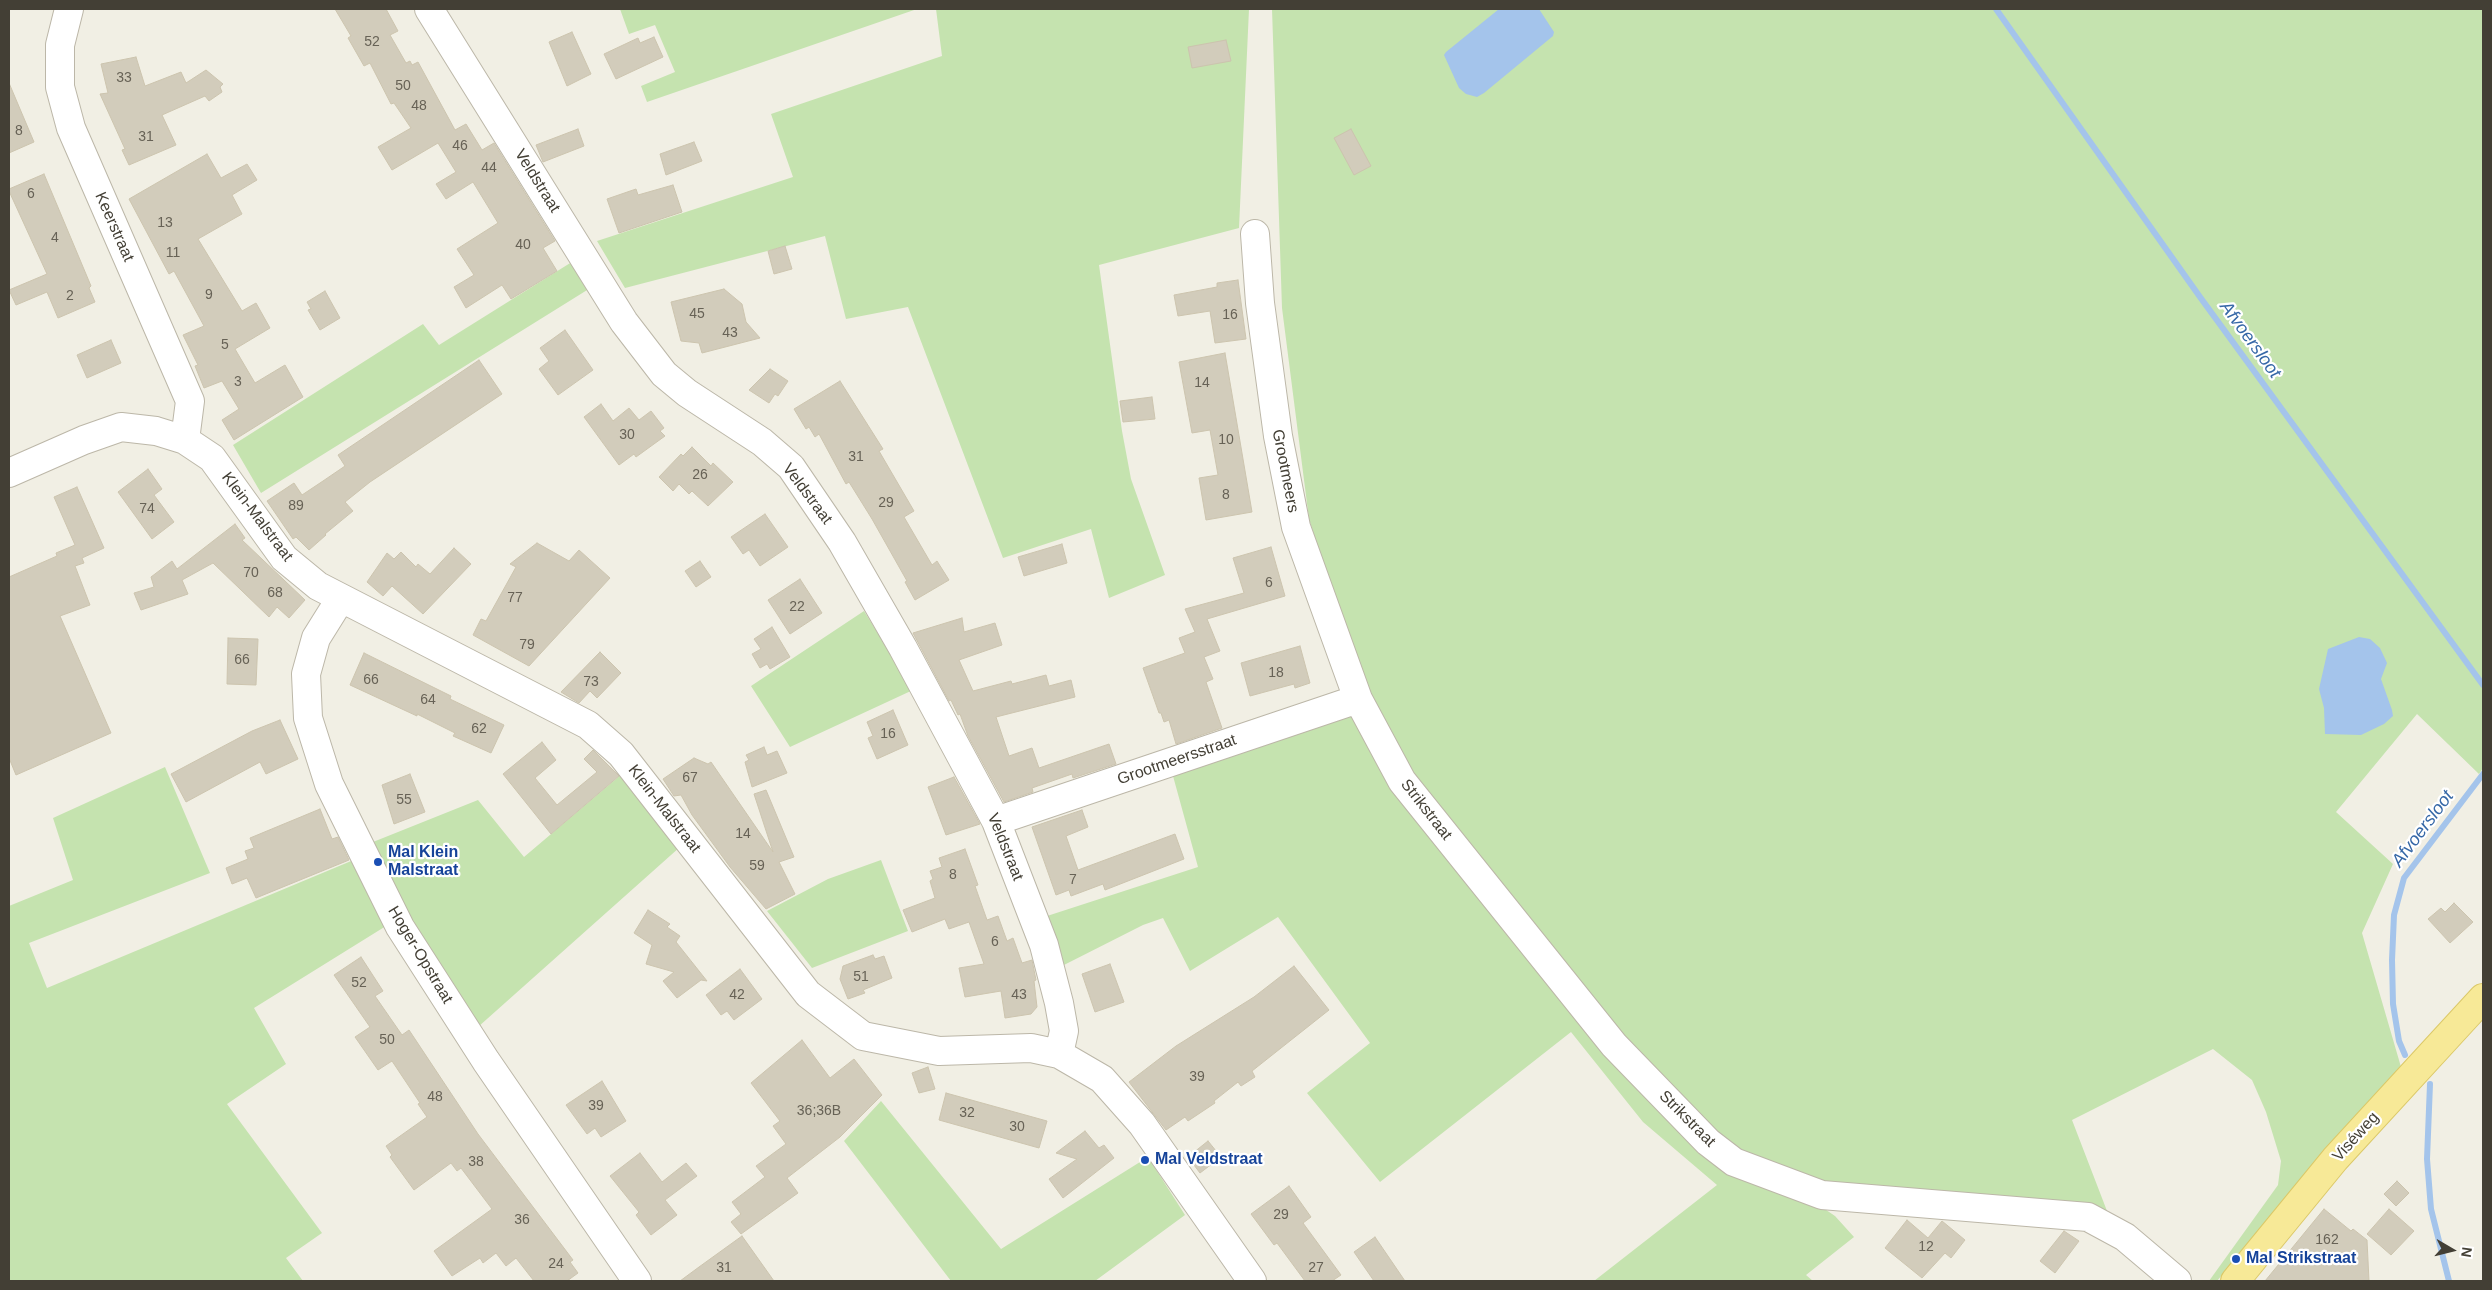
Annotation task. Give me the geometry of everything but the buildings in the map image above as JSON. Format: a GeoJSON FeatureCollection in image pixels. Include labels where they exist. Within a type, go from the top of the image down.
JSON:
{"type":"FeatureCollection","features":[{"type":"Feature","properties":{"kind":"main road","name":"Viséweg"},"geometry":{"type":"LineString","coordinates":[[2235,1281],[2335,1159],[2483,998]]}},
{"type":"Feature","properties":{"kind":"street","name":"Keerstraat"},"geometry":{"type":"LineString","coordinates":[[70,9],[60,46],[60,88],[71,128],[190,401],[185,440]]}},
{"type":"Feature","properties":{"kind":"street","name":"Veldstraat"},"geometry":{"type":"LineString","coordinates":[[429,9],[624,322],[664,374],[687,393],[762,442],[791,468],[842,542],[903,648],[996,821],[1046,954],[1059,1003],[1064,1031],[1059,1054]]}},
{"type":"Feature","properties":{"kind":"street","name":"Grootmeers"},"geometry":{"type":"LineString","coordinates":[[1255,234],[1260,303],[1278,436],[1296,527],[1358,698]]}},
{"type":"Feature","properties":{"kind":"street","name":"Klein-Malstraat"},"geometry":{"type":"LineString","coordinates":[[9,474],[84,440],[121,427],[156,431],[185,440],[212,458],[284,558],[318,586],[588,725],[621,754],[808,994],[863,1036],[939,1052],[1031,1048],[1059,1054],[1102,1078],[1142,1124],[1252,1281]]}},
{"type":"Feature","properties":{"kind":"street","name":"Hoger-Opstraat"},"geometry":{"type":"LineString","coordinates":[[341,598],[316,638],[306,674],[308,718],[329,784],[400,927],[486,1061],[637,1281]]}},
{"type":"Feature","properties":{"kind":"street","name":"Grootmeersstraat"},"geometry":{"type":"LineString","coordinates":[[996,821],[1358,698]]}},
{"type":"Feature","properties":{"kind":"street","name":"Strikstraat"},"geometry":{"type":"LineString","coordinates":[[1358,698],[1402,781],[1528,940],[1614,1045],[1708,1142],[1734,1162],[1822,1195],[1877,1201],[2088,1216],[2125,1237],[2177,1281]]}},
{"type":"Feature","properties":{"kind":"green space"},"geometry":{"type":"Polygon","coordinates":[[[620,9],[917,9],[647,102],[641,86],[675,72],[655,25],[629,34],[620,9]]]}},
{"type":"Feature","properties":{"kind":"green space"},"geometry":{"type":"Polygon","coordinates":[[[936,9],[1249,9],[1239,228],[1099,265],[1122,431],[1131,479],[1165,575],[1109,598],[1091,529],[1003,558],[908,307],[846,319],[825,236],[625,288],[597,241],[793,177],[771,114],[942,56],[936,9]]]}},
{"type":"Feature","properties":{"kind":"green space"},"geometry":{"type":"Polygon","coordinates":[[[1272,9],[2483,9],[2483,768],[2479,774],[2417,714],[2336,812],[2393,864],[2362,933],[2401,1067],[2332,1141],[2217,1281],[2209,1281],[2278,1185],[2281,1161],[2266,1112],[2252,1080],[2213,1049],[2072,1120],[2107,1211],[1838,1192],[1768,1171],[1694,1117],[1512,906],[1405,772],[1364,689],[1309,519],[1282,308],[1272,9]]]}},
{"type":"Feature","properties":{"kind":"green space"},"geometry":{"type":"Polygon","coordinates":[[[575,260],[592,287],[261,493],[233,445],[423,324],[439,345],[575,260]]]}},
{"type":"Feature","properties":{"kind":"green space"},"geometry":{"type":"Polygon","coordinates":[[[864,611],[913,690],[790,747],[751,686],[864,611]]]}},
{"type":"Feature","properties":{"kind":"green space"},"geometry":{"type":"Polygon","coordinates":[[[1355,713],[1632,1079],[1835,1216],[1854,1237],[1806,1275],[1813,1281],[1594,1281],[1717,1185],[1643,1122],[1571,1032],[1380,1182],[1307,1093],[1370,1043],[1278,917],[1190,971],[1163,918],[1143,925],[1060,967],[1044,917],[1198,867],[1173,776],[1355,713]]]}},
{"type":"Feature","properties":{"kind":"green space"},"geometry":{"type":"Polygon","coordinates":[[[165,767],[210,873],[29,943],[47,988],[356,859],[386,926],[254,1008],[286,1064],[227,1104],[322,1233],[286,1258],[303,1281],[9,1281],[9,906],[73,880],[53,818],[165,767]]]}},
{"type":"Feature","properties":{"kind":"green space"},"geometry":{"type":"Polygon","coordinates":[[[623,773],[680,847],[478,1027],[414,927],[373,842],[478,800],[524,857],[623,773]]]}},
{"type":"Feature","properties":{"kind":"green space"},"geometry":{"type":"Polygon","coordinates":[[[881,860],[908,931],[812,968],[767,911],[828,879],[881,860]]]}},
{"type":"Feature","properties":{"kind":"green space"},"geometry":{"type":"Polygon","coordinates":[[[881,1101],[1001,1249],[1148,1157],[1185,1215],[1095,1281],[951,1281],[844,1141],[881,1101]]]}},
{"type":"Feature","properties":{"kind":"water"},"geometry":{"type":"Polygon","coordinates":[[[1499,9],[1539,9],[1554,32],[1553,36],[1484,93],[1477,97],[1466,94],[1459,88],[1444,55],[1499,9]]]}},
{"type":"Feature","properties":{"kind":"water"},"geometry":{"type":"Polygon","coordinates":[[[2359,637],[2370,639],[2380,648],[2387,663],[2381,679],[2393,716],[2384,724],[2361,735],[2325,734],[2324,708],[2319,689],[2328,649],[2359,637]]]}},
{"type":"Feature","properties":{"kind":"waterway","name":"Afvoersloot"},"geometry":{"type":"LineString","coordinates":[[1996,9],[2200,297],[2483,685]]}},
{"type":"Feature","properties":{"kind":"waterway","name":"Afvoersloot"},"geometry":{"type":"LineString","coordinates":[[2405,1055],[2399,1041],[2393,1004],[2392,960],[2394,915],[2404,878],[2483,774]]}},
{"type":"Feature","properties":{"kind":"waterway","name":"Afvoersloot"},"geometry":{"type":"LineString","coordinates":[[2430,1084],[2427,1159],[2431,1209],[2449,1281]]}},
{"type":"Feature","properties":{"kind":"place","name":"Mal Klein Malstraat"},"geometry":{"type":"Point","coordinates":[378,862]}},
{"type":"Feature","properties":{"kind":"place","name":"Mal Veldstraat"},"geometry":{"type":"Point","coordinates":[1145,1160]}},
{"type":"Feature","properties":{"kind":"place","name":"Mal Strikstraat"},"geometry":{"type":"Point","coordinates":[2236,1259]}}]}
